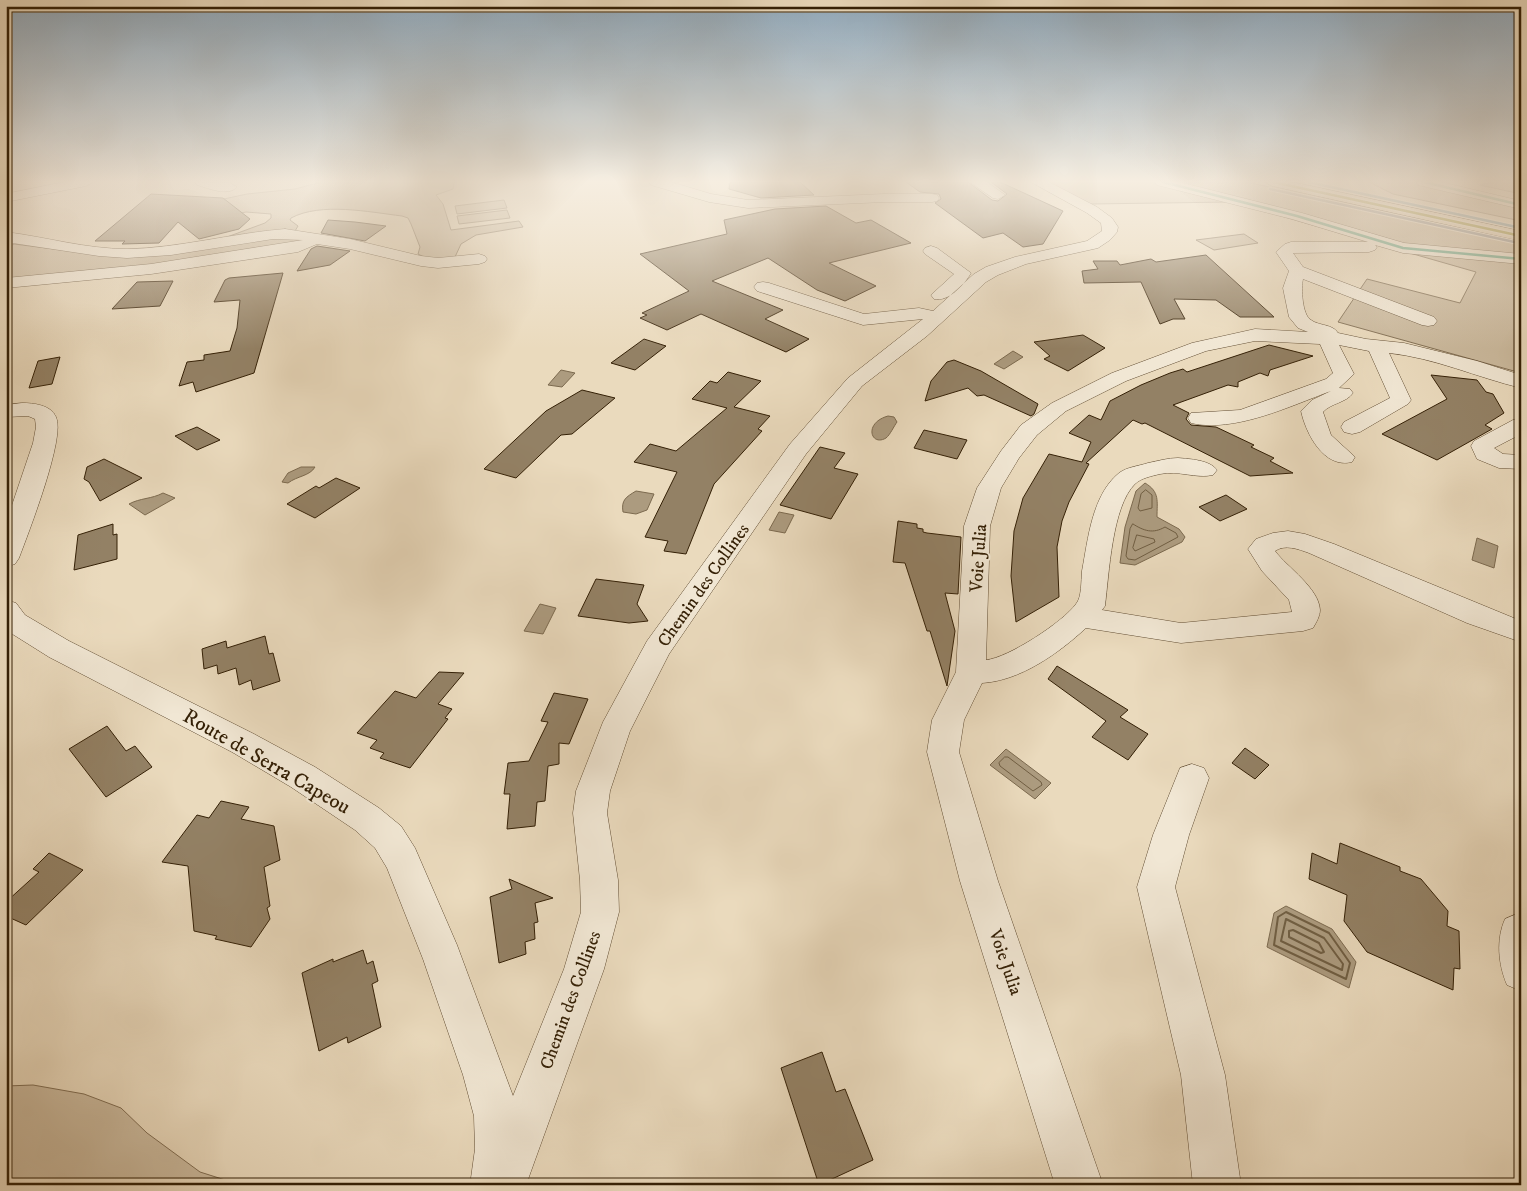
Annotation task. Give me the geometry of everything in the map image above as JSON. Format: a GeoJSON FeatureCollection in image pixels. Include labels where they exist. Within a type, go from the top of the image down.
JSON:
{"type":"FeatureCollection","features":[{"type":"Feature","properties":{"kind":"street"},"geometry":{"type":"LineString","coordinates":[[10,238],[120,253],[165,250],[257,238]]}},
{"type":"Feature","properties":{"kind":"street"},"geometry":{"type":"LineString","coordinates":[[309,238],[350,244],[421,262],[438,263],[480,259]]}},
{"type":"Feature","properties":{"kind":"street"},"geometry":{"type":"LineString","coordinates":[[350,244],[376,238]]}},
{"type":"Feature","properties":{"kind":"street","name":"Chemin des Collines"},"geometry":{"type":"LineString","coordinates":[[502,1185],[584,969],[600,912],[599,880],[590,813],[593,791],[614,732],[657,649],[798,449],[855,382],[941,313],[980,278],[992,271],[1020,260],[1087,247],[1099,242],[1103,238]]}},
{"type":"Feature","properties":{"kind":"street"},"geometry":{"type":"LineString","coordinates":[[1368,238],[1403,248]]}},
{"type":"Feature","properties":{"kind":"street"},"geometry":{"type":"LineString","coordinates":[[6,282],[151,269],[298,247],[310,243],[312,239]]}},
{"type":"Feature","properties":{"kind":"street"},"geometry":{"type":"LineString","coordinates":[[1428,321],[1297,271],[1284,252],[1291,247],[1403,248],[1521,259]]}},
{"type":"Feature","properties":{"kind":"street"},"geometry":{"type":"LineString","coordinates":[[931,251],[963,273],[953,285],[933,301],[941,313]]}},
{"type":"Feature","properties":{"kind":"street"},"geometry":{"type":"LineString","coordinates":[[1297,271],[1292,288],[1298,317],[1304,324],[1339,336],[1333,339]]}},
{"type":"Feature","properties":{"kind":"street"},"geometry":{"type":"LineString","coordinates":[[763,287],[863,320],[919,313],[941,313]]}},
{"type":"Feature","properties":{"kind":"street","name":"Voie Julia"},"geometry":{"type":"LineString","coordinates":[[1079,1185],[979,881],[943,752],[945,731],[950,714],[967,684],[971,672],[977,526],[989,488],[1009,456],[1029,430],[1059,407],[1119,377],[1200,347],[1240,337],[1255,335],[1333,339]]}},
{"type":"Feature","properties":{"kind":"street"},"geometry":{"type":"LineString","coordinates":[[1333,339],[1404,349],[1456,361],[1521,382]]}},
{"type":"Feature","properties":{"kind":"street"},"geometry":{"type":"LineString","coordinates":[[1333,339],[1344,374],[1351,386],[1342,394],[1318,404],[1312,412],[1314,426],[1327,446],[1344,457]]}},
{"type":"Feature","properties":{"kind":"street"},"geometry":{"type":"LineString","coordinates":[[1352,427],[1401,400],[1376,346]]}},
{"type":"Feature","properties":{"kind":"street"},"geometry":{"type":"LineString","coordinates":[[1199,418],[1243,416],[1333,383],[1344,374]]}},
{"type":"Feature","properties":{"kind":"street"},"geometry":{"type":"LineString","coordinates":[[6,411],[30,410],[40,412],[49,423],[41,456],[6,558]]}},
{"type":"Feature","properties":{"kind":"street"},"geometry":{"type":"LineString","coordinates":[[1521,424],[1482,446],[1485,454],[1500,461],[1521,462]]}},
{"type":"Feature","properties":{"kind":"street"},"geometry":{"type":"LineString","coordinates":[[971,672],[997,670],[1019,662],[1082,616],[1091,606],[1106,513],[1117,491],[1126,479],[1136,474],[1174,464],[1189,465],[1205,470]]}},
{"type":"Feature","properties":{"kind":"street"},"geometry":{"type":"LineString","coordinates":[[1082,616],[1181,633],[1303,621],[1306,610],[1300,594],[1265,559],[1261,550],[1267,543],[1281,539],[1300,542],[1370,568],[1486,620],[1521,632]]}},
{"type":"Feature","properties":{"kind":"street","name":"Route de Serra Capeou"},"geometry":{"type":"LineString","coordinates":[[6,610],[15,622],[59,649],[243,743],[303,777],[367,819],[388,837],[402,860],[443,959],[485,1075],[497,1116],[498,1149],[495,1185]]}},
{"type":"Feature","properties":{"kind":"street"},"geometry":{"type":"LineString","coordinates":[[1192,778],[1171,835],[1156,887],[1203,1075],[1217,1185]]}},
{"type":"Feature","properties":{"kind":"street"},"geometry":{"type":"LineString","coordinates":[[1519,932],[1521,971]]}},
{"type":"Feature","properties":{"kind":"shaded area"},"geometry":{"type":"Polygon","coordinates":[[[278,238],[299,240],[297,243],[187,261],[6,280],[6,248],[14,244],[110,256],[278,238]]]}},
{"type":"Feature","properties":{"kind":"shaded area"},"geometry":{"type":"Polygon","coordinates":[[[416,238],[472,238],[461,244],[455,257],[431,258],[422,256],[418,254],[420,247],[416,238]]]}},
{"type":"Feature","properties":{"kind":"shaded area"},"geometry":{"type":"Polygon","coordinates":[[[1215,238],[1250,238],[1258,243],[1214,250],[1196,240],[1215,238]]]}},
{"type":"Feature","properties":{"kind":"shaded area"},"geometry":{"type":"Polygon","coordinates":[[[1356,238],[1505,238],[1521,241],[1521,373],[1338,322],[1367,279],[1460,303],[1476,272],[1356,238]]]}},
{"type":"Feature","properties":{"kind":"shaded area"},"geometry":{"type":"Polygon","coordinates":[[[33,1085],[84,1094],[121,1108],[147,1133],[200,1172],[241,1185],[6,1185],[6,1086],[33,1085]]]}},
{"type":"Feature","properties":{"kind":"water"},"geometry":{"type":"Polygon","coordinates":[[[1013,351],[1023,357],[1004,369],[994,364],[1013,351]]]}},
{"type":"Feature","properties":{"kind":"water"},"geometry":{"type":"Polygon","coordinates":[[[561,370],[575,373],[562,387],[548,385],[561,370]]]}},
{"type":"Feature","properties":{"kind":"water"},"geometry":{"type":"Polygon","coordinates":[[[888,416],[894,417],[897,422],[886,438],[876,439],[873,437],[872,428],[880,419],[888,416]]]}},
{"type":"Feature","properties":{"kind":"water"},"geometry":{"type":"Polygon","coordinates":[[[301,467],[315,467],[310,472],[288,483],[282,482],[288,473],[301,467]]]}},
{"type":"Feature","properties":{"kind":"water"},"geometry":{"type":"Polygon","coordinates":[[[1145,483],[1150,486],[1157,497],[1157,517],[1179,529],[1185,537],[1182,542],[1135,565],[1120,563],[1125,527],[1136,491],[1145,483]]]}},
{"type":"Feature","properties":{"kind":"water"},"geometry":{"type":"Polygon","coordinates":[[[636,491],[654,494],[647,510],[636,514],[623,512],[625,499],[636,491]]]}},
{"type":"Feature","properties":{"kind":"water"},"geometry":{"type":"Polygon","coordinates":[[[163,493],[175,498],[145,515],[129,504],[155,496],[163,493]]]}},
{"type":"Feature","properties":{"kind":"water"},"geometry":{"type":"Polygon","coordinates":[[[779,512],[794,515],[785,533],[769,530],[779,512]]]}},
{"type":"Feature","properties":{"kind":"water"},"geometry":{"type":"Polygon","coordinates":[[[1477,538],[1498,546],[1494,568],[1472,560],[1477,538]]]}},
{"type":"Feature","properties":{"kind":"water"},"geometry":{"type":"Polygon","coordinates":[[[540,604],[556,608],[543,634],[524,631],[540,604]]]}},
{"type":"Feature","properties":{"kind":"water"},"geometry":{"type":"Polygon","coordinates":[[[1006,749],[1051,783],[1035,799],[990,765],[1006,749]]]}},
{"type":"Feature","properties":{"kind":"water"},"geometry":{"type":"Polygon","coordinates":[[[1286,906],[1332,929],[1356,962],[1349,988],[1267,947],[1274,913],[1286,906]]]}},
{"type":"Feature","properties":{"kind":"building"},"geometry":{"type":"Polygon","coordinates":[[[99,238],[164,238],[159,243],[122,244],[125,241],[95,241],[99,238]]]}},
{"type":"Feature","properties":{"kind":"building"},"geometry":{"type":"Polygon","coordinates":[[[346,238],[370,238],[365,241],[346,238]]]}},
{"type":"Feature","properties":{"kind":"building"},"geometry":{"type":"Polygon","coordinates":[[[711,238],[902,238],[911,243],[829,263],[876,286],[845,301],[817,290],[768,258],[712,281],[783,310],[765,319],[809,339],[786,352],[701,314],[667,330],[640,318],[647,315],[642,313],[689,291],[640,254],[711,238]]]}},
{"type":"Feature","properties":{"kind":"building"},"geometry":{"type":"Polygon","coordinates":[[[1010,238],[1047,238],[1043,244],[1023,247],[1010,238]]]}},
{"type":"Feature","properties":{"kind":"building"},"geometry":{"type":"Polygon","coordinates":[[[317,246],[350,251],[330,265],[297,271],[311,249],[317,246]]]}},
{"type":"Feature","properties":{"kind":"building"},"geometry":{"type":"Polygon","coordinates":[[[1206,255],[1274,317],[1240,317],[1216,300],[1174,299],[1185,319],[1173,319],[1160,324],[1141,282],[1084,283],[1082,271],[1098,269],[1093,261],[1117,261],[1120,265],[1151,259],[1156,262],[1206,255]]]}},
{"type":"Feature","properties":{"kind":"building"},"geometry":{"type":"Polygon","coordinates":[[[283,273],[254,373],[196,392],[193,382],[179,386],[187,362],[204,360],[204,355],[230,351],[237,328],[240,300],[214,302],[225,280],[229,278],[283,273]]]}},
{"type":"Feature","properties":{"kind":"building"},"geometry":{"type":"Polygon","coordinates":[[[173,281],[160,306],[112,309],[137,282],[173,281]]]}},
{"type":"Feature","properties":{"kind":"building"},"geometry":{"type":"Polygon","coordinates":[[[1083,335],[1105,348],[1068,371],[1044,359],[1050,356],[1034,342],[1083,335]]]}},
{"type":"Feature","properties":{"kind":"building"},"geometry":{"type":"Polygon","coordinates":[[[644,339],[666,346],[635,370],[611,363],[644,339]]]}},
{"type":"Feature","properties":{"kind":"building"},"geometry":{"type":"Polygon","coordinates":[[[1269,345],[1313,356],[1270,370],[1268,376],[1260,373],[1238,382],[1238,387],[1228,385],[1173,405],[1189,413],[1186,419],[1191,425],[1216,427],[1254,445],[1251,447],[1274,458],[1270,461],[1293,473],[1250,476],[1145,423],[1142,424],[1133,420],[1086,463],[1089,464],[1069,502],[1062,521],[1057,547],[1059,597],[1016,622],[1011,576],[1014,531],[1023,498],[1049,454],[1082,462],[1091,442],[1069,433],[1089,415],[1101,420],[1110,401],[1170,373],[1183,369],[1187,372],[1269,345]]]}},
{"type":"Feature","properties":{"kind":"building"},"geometry":{"type":"Polygon","coordinates":[[[60,357],[52,384],[29,388],[38,361],[60,357]]]}},
{"type":"Feature","properties":{"kind":"building"},"geometry":{"type":"Polygon","coordinates":[[[954,360],[981,371],[1038,404],[1034,414],[1031,416],[984,395],[977,396],[968,388],[925,401],[931,381],[947,362],[954,360]]]}},
{"type":"Feature","properties":{"kind":"building"},"geometry":{"type":"Polygon","coordinates":[[[728,372],[761,381],[734,407],[770,416],[758,429],[762,431],[714,484],[686,554],[664,551],[668,541],[645,537],[677,472],[634,462],[650,444],[676,451],[727,408],[692,399],[710,381],[717,383],[728,372]]]}},
{"type":"Feature","properties":{"kind":"building"},"geometry":{"type":"Polygon","coordinates":[[[1431,375],[1477,380],[1486,392],[1493,394],[1504,413],[1485,425],[1492,429],[1437,460],[1382,434],[1447,399],[1431,375]]]}},
{"type":"Feature","properties":{"kind":"building"},"geometry":{"type":"Polygon","coordinates":[[[582,390],[615,398],[572,434],[561,435],[516,478],[484,469],[546,411],[582,390]]]}},
{"type":"Feature","properties":{"kind":"building"},"geometry":{"type":"Polygon","coordinates":[[[197,427],[220,440],[197,450],[175,436],[197,427]]]}},
{"type":"Feature","properties":{"kind":"building"},"geometry":{"type":"Polygon","coordinates":[[[924,430],[967,440],[957,459],[914,448],[924,430]]]}},
{"type":"Feature","properties":{"kind":"building"},"geometry":{"type":"Polygon","coordinates":[[[820,447],[845,453],[834,468],[858,474],[831,519],[780,505],[820,447]]]}},
{"type":"Feature","properties":{"kind":"building"},"geometry":{"type":"Polygon","coordinates":[[[104,459],[142,478],[100,501],[89,482],[84,479],[87,467],[104,459]]]}},
{"type":"Feature","properties":{"kind":"building"},"geometry":{"type":"Polygon","coordinates":[[[336,478],[360,488],[315,518],[287,504],[316,486],[319,488],[336,478]]]}},
{"type":"Feature","properties":{"kind":"building"},"geometry":{"type":"Polygon","coordinates":[[[1226,495],[1247,509],[1220,521],[1199,507],[1226,495]]]}},
{"type":"Feature","properties":{"kind":"building"},"geometry":{"type":"Polygon","coordinates":[[[898,521],[917,524],[917,528],[923,529],[923,532],[961,537],[958,594],[945,593],[955,631],[947,686],[930,631],[927,631],[905,563],[893,562],[898,521]]]}},
{"type":"Feature","properties":{"kind":"building"},"geometry":{"type":"Polygon","coordinates":[[[113,524],[113,535],[117,534],[117,559],[74,570],[78,535],[113,524]]]}},
{"type":"Feature","properties":{"kind":"building"},"geometry":{"type":"Polygon","coordinates":[[[596,579],[644,585],[637,604],[648,621],[629,623],[578,616],[596,579]]]}},
{"type":"Feature","properties":{"kind":"building"},"geometry":{"type":"Polygon","coordinates":[[[265,636],[269,654],[273,653],[280,681],[253,690],[251,680],[239,685],[236,668],[218,674],[217,665],[204,669],[202,649],[226,641],[227,648],[265,636]]]}},
{"type":"Feature","properties":{"kind":"building"},"geometry":{"type":"Polygon","coordinates":[[[1057,666],[1128,710],[1120,717],[1148,734],[1128,760],[1092,737],[1106,721],[1048,679],[1057,666]]]}},
{"type":"Feature","properties":{"kind":"building"},"geometry":{"type":"Polygon","coordinates":[[[439,672],[464,673],[438,704],[452,709],[445,718],[448,719],[410,768],[380,758],[384,753],[370,748],[377,740],[357,733],[395,691],[416,698],[439,672]]]}},
{"type":"Feature","properties":{"kind":"building"},"geometry":{"type":"Polygon","coordinates":[[[554,693],[588,699],[569,744],[559,743],[559,764],[548,766],[545,801],[537,802],[535,826],[507,829],[510,794],[504,794],[508,763],[529,761],[548,722],[541,721],[554,693]]]}},
{"type":"Feature","properties":{"kind":"building"},"geometry":{"type":"Polygon","coordinates":[[[107,726],[126,751],[135,746],[152,767],[106,797],[69,749],[107,726]]]}},
{"type":"Feature","properties":{"kind":"building"},"geometry":{"type":"Polygon","coordinates":[[[1245,748],[1269,765],[1255,779],[1232,763],[1245,748]]]}},
{"type":"Feature","properties":{"kind":"building"},"geometry":{"type":"Polygon","coordinates":[[[221,801],[249,807],[241,819],[274,826],[280,860],[264,867],[270,906],[267,908],[270,919],[251,947],[215,939],[217,936],[194,931],[188,866],[162,862],[197,815],[209,818],[221,801]]]}},
{"type":"Feature","properties":{"kind":"building"},"geometry":{"type":"Polygon","coordinates":[[[1340,843],[1400,867],[1400,871],[1421,879],[1448,911],[1447,926],[1459,931],[1460,969],[1454,968],[1453,990],[1367,952],[1344,921],[1347,895],[1309,879],[1312,853],[1337,864],[1340,843]]]}},
{"type":"Feature","properties":{"kind":"building"},"geometry":{"type":"Polygon","coordinates":[[[49,853],[83,870],[26,925],[6,916],[6,902],[39,872],[33,869],[49,853]]]}},
{"type":"Feature","properties":{"kind":"building"},"geometry":{"type":"Polygon","coordinates":[[[509,879],[553,898],[535,903],[538,922],[534,923],[535,939],[525,942],[526,954],[499,963],[490,897],[512,889],[509,879]]]}},
{"type":"Feature","properties":{"kind":"building"},"geometry":{"type":"Polygon","coordinates":[[[363,950],[367,964],[373,961],[378,981],[372,984],[381,1027],[348,1043],[347,1037],[319,1051],[302,973],[333,959],[333,962],[363,950]]]}},
{"type":"Feature","properties":{"kind":"building"},"geometry":{"type":"Polygon","coordinates":[[[822,1052],[836,1092],[845,1089],[873,1160],[819,1185],[781,1068],[822,1052]]]}},
{"type":"Feature","properties":{"kind":"transit line"},"geometry":{"type":"LineString","coordinates":[[1368,238],[1403,248],[1521,259]]}},
{"type":"Feature","properties":{"kind":"transit line"},"geometry":{"type":"LineString","coordinates":[[1494,238],[1519,243]]}}]}
